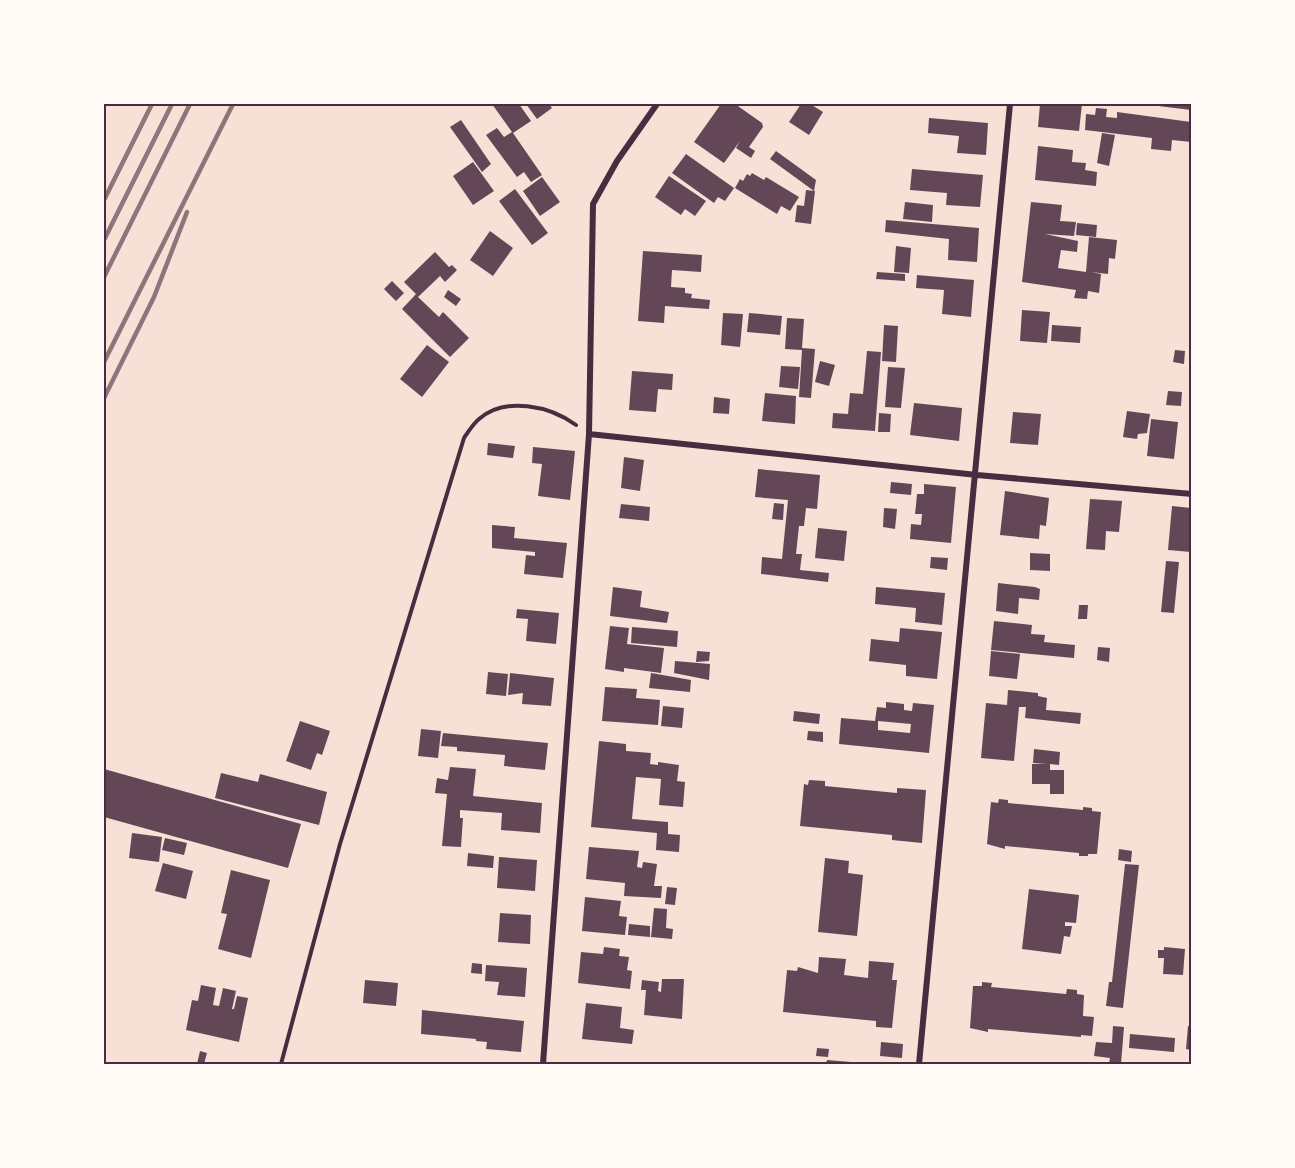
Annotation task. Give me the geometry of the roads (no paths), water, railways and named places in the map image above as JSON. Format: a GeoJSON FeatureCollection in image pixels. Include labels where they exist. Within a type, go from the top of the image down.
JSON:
{"type":"FeatureCollection","features":[{"type":"Feature","properties":{"kind":"street"},"geometry":{"type":"LineString","coordinates":[[543,1065],[589,434],[593,204],[617,161],[657,104]]}},
{"type":"Feature","properties":{"kind":"street"},"geometry":{"type":"LineString","coordinates":[[919,1065],[1010,104]]}},
{"type":"Feature","properties":{"kind":"street"},"geometry":{"type":"LineString","coordinates":[[589,434],[976,476],[1191,495]]}},
{"type":"Feature","properties":{"kind":"railway"},"geometry":{"type":"LineString","coordinates":[[104,200],[152,104]]}},
{"type":"Feature","properties":{"kind":"railway"},"geometry":{"type":"LineString","coordinates":[[104,240],[172,104]]}},
{"type":"Feature","properties":{"kind":"railway"},"geometry":{"type":"LineString","coordinates":[[104,277],[190,104]]}},
{"type":"Feature","properties":{"kind":"railway"},"geometry":{"type":"LineString","coordinates":[[104,362],[233,104]]}},
{"type":"Feature","properties":{"kind":"railway"},"geometry":{"type":"LineString","coordinates":[[104,398],[154,297],[187,212]]}}]}
